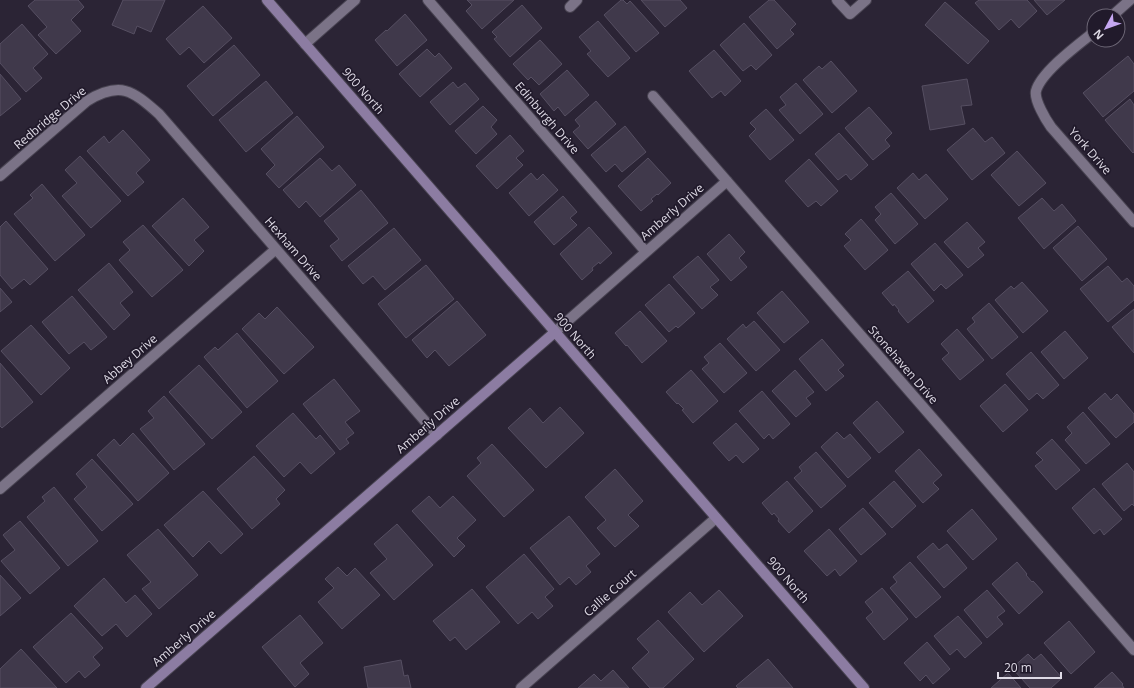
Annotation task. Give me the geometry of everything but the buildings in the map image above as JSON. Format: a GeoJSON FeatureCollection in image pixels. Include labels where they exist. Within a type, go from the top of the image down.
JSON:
{"type":"FeatureCollection","features":[{"type":"Feature","properties":{"kind":"street","name":"900 North"},"geometry":{"type":"LineString","coordinates":[[266,0],[864,688]]}},
{"type":"Feature","properties":{"kind":"street"},"geometry":{"type":"LineString","coordinates":[[305,44],[355,0]]}},
{"type":"Feature","properties":{"kind":"street","name":"Edinburgh Drive"},"geometry":{"type":"LineString","coordinates":[[428,0],[646,252]]}},
{"type":"Feature","properties":{"kind":"street"},"geometry":{"type":"LineString","coordinates":[[838,0],[850,14],[866,0]]}},
{"type":"Feature","properties":{"kind":"street"},"geometry":{"type":"LineString","coordinates":[[1121,8],[1130,0]]}},
{"type":"Feature","properties":{"kind":"street","name":"York Drive"},"geometry":{"type":"LineString","coordinates":[[1086,39],[1048,73],[1041,82],[1036,92],[1039,104],[1044,116],[1052,128],[1134,222]]}},
{"type":"Feature","properties":{"kind":"street","name":"Redbridge Drive"},"geometry":{"type":"LineString","coordinates":[[0,176],[87,101],[109,90],[121,89]]}},
{"type":"Feature","properties":{"kind":"street","name":"Hexham Drive"},"geometry":{"type":"LineString","coordinates":[[121,89],[135,94],[159,114],[437,435]]}},
{"type":"Feature","properties":{"kind":"street","name":"Stonehaven Drive"},"geometry":{"type":"LineString","coordinates":[[653,96],[1134,650]]}},
{"type":"Feature","properties":{"kind":"street","name":"Amberly Drive"},"geometry":{"type":"LineString","coordinates":[[146,688],[727,181]]}},
{"type":"Feature","properties":{"kind":"street","name":"Abbey Drive"},"geometry":{"type":"LineString","coordinates":[[0,489],[276,249]]}},
{"type":"Feature","properties":{"kind":"street","name":"Callie Court"},"geometry":{"type":"LineString","coordinates":[[521,688],[716,518]]}}]}
